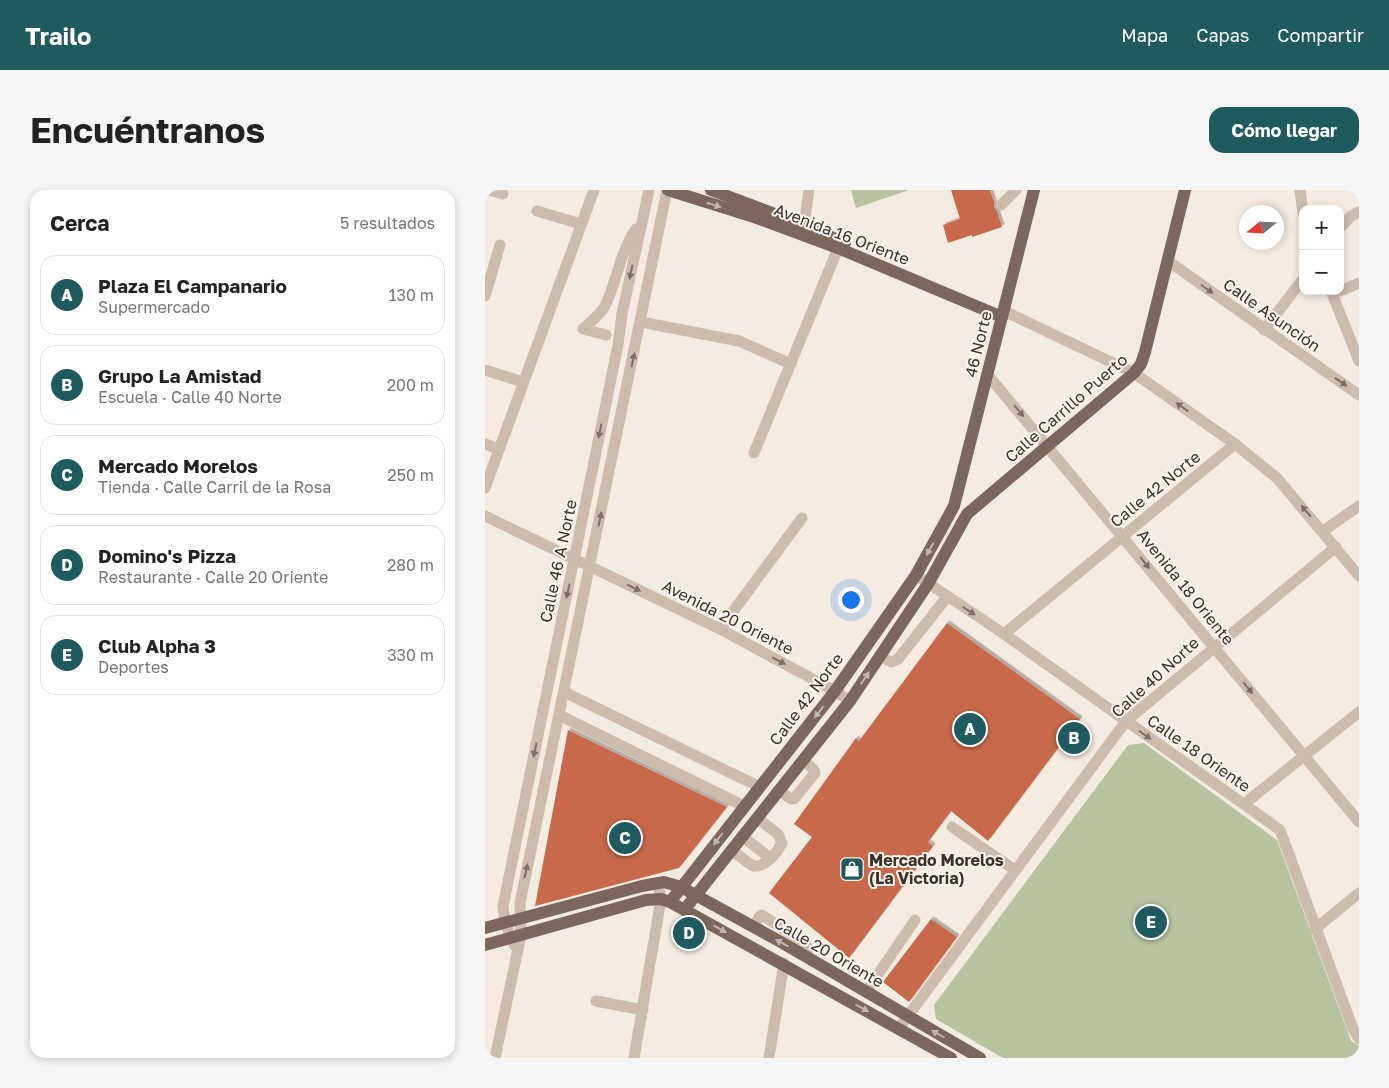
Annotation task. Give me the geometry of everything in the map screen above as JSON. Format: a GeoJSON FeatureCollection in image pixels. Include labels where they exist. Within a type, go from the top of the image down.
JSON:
{"type":"FeatureCollection","features":[{"type":"Feature","properties":{"kind":"main road","name":"Avenida 16 Oriente"},"geometry":{"type":"LineString","coordinates":[[668,190],[840,244]]}},
{"type":"Feature","properties":{"kind":"main road","name":"Avenida 16 Oriente"},"geometry":{"type":"LineString","coordinates":[[711,190],[804,225],[840,244],[1003,314]]}},
{"type":"Feature","properties":{"kind":"main road","name":"46 Norte"},"geometry":{"type":"LineString","coordinates":[[954,506],[1033,190]]}},
{"type":"Feature","properties":{"kind":"main road","name":"Calle Carrillo Puerto"},"geometry":{"type":"LineString","coordinates":[[967,514],[1134,373],[1141,364],[1185,190]]}},
{"type":"Feature","properties":{"kind":"main road"},"geometry":{"type":"LineString","coordinates":[[685,910],[850,701],[929,584],[967,514],[954,506]]}},
{"type":"Feature","properties":{"kind":"main road","name":"Calle 42 Norte"},"geometry":{"type":"LineString","coordinates":[[666,900],[681,887],[835,691],[916,575],[954,506]]}},
{"type":"Feature","properties":{"kind":"main road"},"geometry":{"type":"LineString","coordinates":[[485,928],[658,883]]}},
{"type":"Feature","properties":{"kind":"main road","name":"Calle 20 Oriente"},"geometry":{"type":"LineString","coordinates":[[658,883],[669,883],[681,887],[805,956],[980,1058]]}},
{"type":"Feature","properties":{"kind":"main road"},"geometry":{"type":"LineString","coordinates":[[485,945],[646,900],[666,900]]}},
{"type":"Feature","properties":{"kind":"main road","name":"Calle 20 Oriente"},"geometry":{"type":"LineString","coordinates":[[666,900],[951,1058]]}},
{"type":"Feature","properties":{"kind":"street"},"geometry":{"type":"LineString","coordinates":[[489,190],[503,194]]}},
{"type":"Feature","properties":{"kind":"street"},"geometry":{"type":"LineString","coordinates":[[485,488],[594,190]]}},
{"type":"Feature","properties":{"kind":"street","name":"Calle 46 A Norte"},"geometry":{"type":"LineString","coordinates":[[516,936],[505,923],[503,906],[575,560],[618,345],[622,314],[649,190]]}},
{"type":"Feature","properties":{"kind":"street","name":"Calle 46 A Norte"},"geometry":{"type":"LineString","coordinates":[[516,936],[520,903],[668,190]]}},
{"type":"Feature","properties":{"kind":"street"},"geometry":{"type":"LineString","coordinates":[[804,225],[809,190]]}},
{"type":"Feature","properties":{"kind":"street"},"geometry":{"type":"LineString","coordinates":[[1001,205],[1016,190]]}},
{"type":"Feature","properties":{"kind":"street"},"geometry":{"type":"LineString","coordinates":[[1300,190],[1302,205]]}},
{"type":"Feature","properties":{"kind":"street"},"geometry":{"type":"LineString","coordinates":[[537,211],[581,224]]}},
{"type":"Feature","properties":{"kind":"street"},"geometry":{"type":"LineString","coordinates":[[1344,224],[1351,216],[1359,212]]}},
{"type":"Feature","properties":{"kind":"street"},"geometry":{"type":"LineString","coordinates":[[606,335],[583,328],[604,308],[631,238],[641,223]]}},
{"type":"Feature","properties":{"kind":"street"},"geometry":{"type":"LineString","coordinates":[[754,453],[840,244]]}},
{"type":"Feature","properties":{"kind":"street"},"geometry":{"type":"LineString","coordinates":[[485,296],[500,245]]}},
{"type":"Feature","properties":{"kind":"street","name":"Calle Asunción"},"geometry":{"type":"LineString","coordinates":[[1167,261],[1359,395]]}},
{"type":"Feature","properties":{"kind":"street"},"geometry":{"type":"LineString","coordinates":[[1344,289],[1359,283]]}},
{"type":"Feature","properties":{"kind":"street"},"geometry":{"type":"LineString","coordinates":[[1264,330],[1299,284]]}},
{"type":"Feature","properties":{"kind":"street"},"geometry":{"type":"LineString","coordinates":[[1337,295],[1358,355]]}},
{"type":"Feature","properties":{"kind":"street"},"geometry":{"type":"LineString","coordinates":[[604,308],[622,314]]}},
{"type":"Feature","properties":{"kind":"street"},"geometry":{"type":"LineString","coordinates":[[1003,314],[1134,373],[1235,444],[1277,478],[1359,576]]}},
{"type":"Feature","properties":{"kind":"street"},"geometry":{"type":"LineString","coordinates":[[641,322],[739,341],[791,364]]}},
{"type":"Feature","properties":{"kind":"street"},"geometry":{"type":"LineString","coordinates":[[485,370],[523,382]]}},
{"type":"Feature","properties":{"kind":"street","name":"Avenida 18 Oriente"},"geometry":{"type":"LineString","coordinates":[[987,374],[1049,446],[1359,822]]}},
{"type":"Feature","properties":{"kind":"street"},"geometry":{"type":"LineString","coordinates":[[485,444],[499,449]]}},
{"type":"Feature","properties":{"kind":"street","name":"Calle 42 Norte"},"geometry":{"type":"LineString","coordinates":[[1004,634],[1235,444]]}},
{"type":"Feature","properties":{"kind":"street"},"geometry":{"type":"LineString","coordinates":[[1323,532],[1359,506]]}},
{"type":"Feature","properties":{"kind":"street","name":"Avenida 20 Oriente"},"geometry":{"type":"LineString","coordinates":[[485,516],[720,629],[850,701]]}},
{"type":"Feature","properties":{"kind":"street"},"geometry":{"type":"LineString","coordinates":[[720,629],[802,518]]}},
{"type":"Feature","properties":{"kind":"street","name":"Calle 40 Norte"},"geometry":{"type":"LineString","coordinates":[[899,1028],[1126,721],[1214,646],[1336,547]]}},
{"type":"Feature","properties":{"kind":"street","name":"Calle 18 Oriente"},"geometry":{"type":"LineString","coordinates":[[916,575],[1004,634],[1280,830],[1315,929],[1353,1029],[1359,1039]]}},
{"type":"Feature","properties":{"kind":"street"},"geometry":{"type":"LineString","coordinates":[[881,656],[891,662],[898,659],[947,597]]}},
{"type":"Feature","properties":{"kind":"street"},"geometry":{"type":"LineString","coordinates":[[553,665],[568,669]]}},
{"type":"Feature","properties":{"kind":"street"},"geometry":{"type":"LineString","coordinates":[[564,692],[759,787]]}},
{"type":"Feature","properties":{"kind":"street"},"geometry":{"type":"LineString","coordinates":[[1244,804],[1359,712]]}},
{"type":"Feature","properties":{"kind":"street"},"geometry":{"type":"LineString","coordinates":[[559,715],[744,806]]}},
{"type":"Feature","properties":{"kind":"street"},"geometry":{"type":"LineString","coordinates":[[779,790],[791,800],[794,800],[815,773],[803,760]]}},
{"type":"Feature","properties":{"kind":"street"},"geometry":{"type":"LineString","coordinates":[[525,797],[541,801]]}},
{"type":"Feature","properties":{"kind":"street"},"geometry":{"type":"LineString","coordinates":[[731,850],[753,866],[763,865],[780,847],[782,843],[778,834],[757,818]]}},
{"type":"Feature","properties":{"kind":"street"},"geometry":{"type":"LineString","coordinates":[[952,827],[1015,870]]}},
{"type":"Feature","properties":{"kind":"street"},"geometry":{"type":"LineString","coordinates":[[742,836],[770,858]]}},
{"type":"Feature","properties":{"kind":"street"},"geometry":{"type":"LineString","coordinates":[[634,1058],[666,900],[658,883]]}},
{"type":"Feature","properties":{"kind":"street"},"geometry":{"type":"LineString","coordinates":[[1315,929],[1359,893]]}},
{"type":"Feature","properties":{"kind":"street"},"geometry":{"type":"LineString","coordinates":[[866,992],[915,920]]}},
{"type":"Feature","properties":{"kind":"street"},"geometry":{"type":"LineString","coordinates":[[495,1058],[516,950],[516,936]]}},
{"type":"Feature","properties":{"kind":"street"},"geometry":{"type":"LineString","coordinates":[[769,1058],[783,964]]}},
{"type":"Feature","properties":{"kind":"street"},"geometry":{"type":"LineString","coordinates":[[596,1001],[643,1010]]}},
{"type":"Feature","properties":{"kind":"green space"},"geometry":{"type":"Polygon","coordinates":[[[851,190],[909,190],[856,208],[851,190]]]}},
{"type":"Feature","properties":{"kind":"green space"},"geometry":{"type":"Polygon","coordinates":[[[1144,743],[1277,840],[1351,1041],[1359,1046],[1359,1058],[1003,1058],[936,1019],[934,1005],[1128,745],[1144,743]]]}},
{"type":"Feature","properties":{"kind":"building"},"geometry":{"type":"Polygon","coordinates":[[[951,190],[990,190],[1002,227],[948,243],[943,225],[960,219],[951,190]]]}},
{"type":"Feature","properties":{"kind":"building"},"geometry":{"type":"Polygon","coordinates":[[[947,623],[1080,719],[988,841],[951,811],[928,842],[933,846],[849,958],[769,893],[812,837],[794,824],[856,738],[859,741],[947,623]]]}},
{"type":"Feature","properties":{"kind":"building"},"geometry":{"type":"Polygon","coordinates":[[[568,730],[727,807],[679,868],[535,906],[568,730]]]}},
{"type":"Feature","properties":{"kind":"building"},"geometry":{"type":"Polygon","coordinates":[[[931,919],[957,937],[909,1002],[883,982],[931,919]]]}},
{"type":"Feature","properties":{"kind":"place","name":"Plaza El Campanario"},"geometry":{"type":"Point","coordinates":[970,729]}},
{"type":"Feature","properties":{"kind":"place","name":"Grupo La Amistad"},"geometry":{"type":"Point","coordinates":[1074,738]}},
{"type":"Feature","properties":{"kind":"place","name":"Mercado Morelos"},"geometry":{"type":"Point","coordinates":[625,838]}},
{"type":"Feature","properties":{"kind":"place","name":"Mercado Morelos (La Victoria)"},"geometry":{"type":"Point","coordinates":[852,869]}},
{"type":"Feature","properties":{"kind":"place","name":"Club Alpha 3"},"geometry":{"type":"Point","coordinates":[1151,922]}},
{"type":"Feature","properties":{"kind":"place","name":"Domino's Pizza"},"geometry":{"type":"Point","coordinates":[689,933]}}]}
